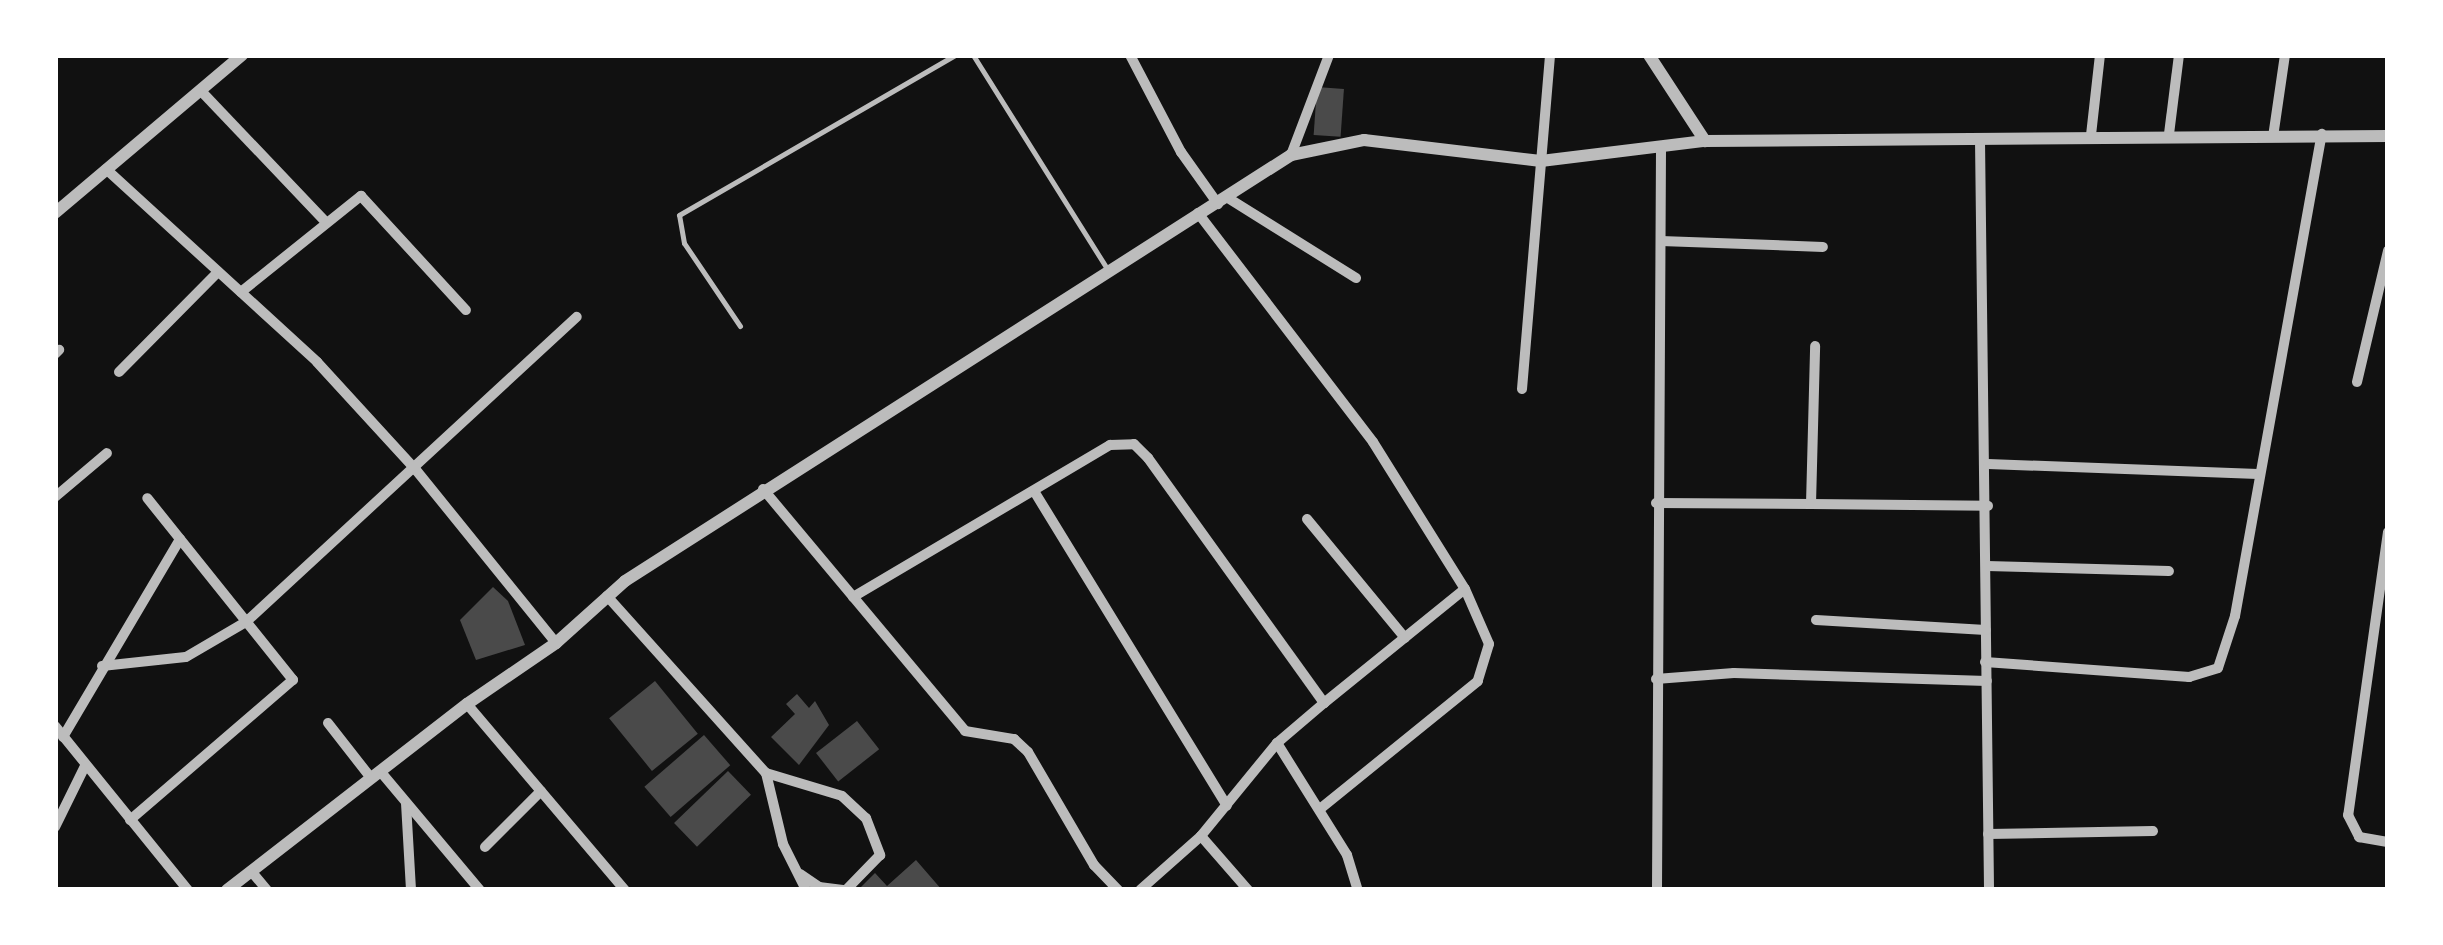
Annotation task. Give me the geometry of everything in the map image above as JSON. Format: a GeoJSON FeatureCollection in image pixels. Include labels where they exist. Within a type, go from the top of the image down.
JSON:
{"type":"FeatureCollection","features":[{"type":"Feature","properties":{"kind":"street"},"geometry":{"type":"LineString","coordinates":[[55,213],[242,55]]}},
{"type":"Feature","properties":{"kind":"street"},"geometry":{"type":"LineString","coordinates":[[1130,55],[1181,152],[1223,201],[1356,278]]}},
{"type":"Feature","properties":{"kind":"street"},"geometry":{"type":"LineString","coordinates":[[1291,155],[1329,55]]}},
{"type":"Feature","properties":{"kind":"street"},"geometry":{"type":"LineString","coordinates":[[1522,389],[1550,55]]}},
{"type":"Feature","properties":{"kind":"street"},"geometry":{"type":"LineString","coordinates":[[1649,55],[1705,141]]}},
{"type":"Feature","properties":{"kind":"street"},"geometry":{"type":"LineString","coordinates":[[2091,135],[2100,55]]}},
{"type":"Feature","properties":{"kind":"street"},"geometry":{"type":"LineString","coordinates":[[2169,134],[2179,55]]}},
{"type":"Feature","properties":{"kind":"street"},"geometry":{"type":"LineString","coordinates":[[2273,137],[2284,55]]}},
{"type":"Feature","properties":{"kind":"street"},"geometry":{"type":"LineString","coordinates":[[202,92],[324,220]]}},
{"type":"Feature","properties":{"kind":"street"},"geometry":{"type":"LineString","coordinates":[[227,890],[467,704],[556,644],[607,596],[763,488],[1291,155],[1364,140],[1542,161],[1661,152],[1705,141],[1980,140],[2169,134],[2388,136]]}},
{"type":"Feature","properties":{"kind":"street"},"geometry":{"type":"LineString","coordinates":[[1985,662],[2190,677],[2218,668],[2235,616],[2322,134]]}},
{"type":"Feature","properties":{"kind":"street"},"geometry":{"type":"LineString","coordinates":[[1980,140],[1988,464],[1985,662],[1990,890]]}},
{"type":"Feature","properties":{"kind":"street"},"geometry":{"type":"LineString","coordinates":[[1658,890],[1656,503],[1661,152]]}},
{"type":"Feature","properties":{"kind":"street"},"geometry":{"type":"LineString","coordinates":[[106,169],[317,362],[416,470],[556,644]]}},
{"type":"Feature","properties":{"kind":"street"},"geometry":{"type":"LineString","coordinates":[[240,292],[324,220],[362,196],[466,310]]}},
{"type":"Feature","properties":{"kind":"street"},"geometry":{"type":"LineString","coordinates":[[1198,213],[1373,442],[1465,589],[1488,644],[1478,680],[1320,809]]}},
{"type":"Feature","properties":{"kind":"street"},"geometry":{"type":"LineString","coordinates":[[1662,241],[1823,248]]}},
{"type":"Feature","properties":{"kind":"street"},"geometry":{"type":"LineString","coordinates":[[2358,382],[2388,251]]}},
{"type":"Feature","properties":{"kind":"street"},"geometry":{"type":"LineString","coordinates":[[119,372],[218,272]]}},
{"type":"Feature","properties":{"kind":"street"},"geometry":{"type":"LineString","coordinates":[[102,666],[186,658],[246,622],[416,470],[577,317]]}},
{"type":"Feature","properties":{"kind":"street"},"geometry":{"type":"LineString","coordinates":[[1812,504],[1815,346]]}},
{"type":"Feature","properties":{"kind":"street"},"geometry":{"type":"LineString","coordinates":[[853,597],[1110,445],[1134,444],[1324,703]]}},
{"type":"Feature","properties":{"kind":"street"},"geometry":{"type":"LineString","coordinates":[[55,496],[106,453]]}},
{"type":"Feature","properties":{"kind":"street"},"geometry":{"type":"LineString","coordinates":[[1988,464],[2258,474]]}},
{"type":"Feature","properties":{"kind":"street"},"geometry":{"type":"LineString","coordinates":[[763,488],[964,731],[1014,740],[1028,752],[1094,866],[1118,890]]}},
{"type":"Feature","properties":{"kind":"street"},"geometry":{"type":"LineString","coordinates":[[1034,491],[1227,806]]}},
{"type":"Feature","properties":{"kind":"street"},"geometry":{"type":"LineString","coordinates":[[130,820],[293,680],[147,498]]}},
{"type":"Feature","properties":{"kind":"street"},"geometry":{"type":"LineString","coordinates":[[1656,503],[1988,506]]}},
{"type":"Feature","properties":{"kind":"street"},"geometry":{"type":"LineString","coordinates":[[1308,519],[1404,638]]}},
{"type":"Feature","properties":{"kind":"street"},"geometry":{"type":"LineString","coordinates":[[2388,532],[2348,815],[2359,836],[2388,842]]}},
{"type":"Feature","properties":{"kind":"street"},"geometry":{"type":"LineString","coordinates":[[63,736],[180,540]]}},
{"type":"Feature","properties":{"kind":"street"},"geometry":{"type":"LineString","coordinates":[[1987,566],[2169,572]]}},
{"type":"Feature","properties":{"kind":"street"},"geometry":{"type":"LineString","coordinates":[[1140,890],[1201,836],[1277,743],[1465,589]]}},
{"type":"Feature","properties":{"kind":"street"},"geometry":{"type":"LineString","coordinates":[[607,596],[766,773],[783,844],[806,890]]}},
{"type":"Feature","properties":{"kind":"street"},"geometry":{"type":"LineString","coordinates":[[1816,620],[1986,630]]}},
{"type":"Feature","properties":{"kind":"street"},"geometry":{"type":"LineString","coordinates":[[1656,679],[1734,673],[1987,681]]}},
{"type":"Feature","properties":{"kind":"street"},"geometry":{"type":"LineString","coordinates":[[467,704],[625,890]]}},
{"type":"Feature","properties":{"kind":"street"},"geometry":{"type":"LineString","coordinates":[[328,723],[375,775],[406,800],[480,890]]}},
{"type":"Feature","properties":{"kind":"street"},"geometry":{"type":"LineString","coordinates":[[55,726],[188,890]]}},
{"type":"Feature","properties":{"kind":"street"},"geometry":{"type":"LineString","coordinates":[[1277,743],[1320,809],[1358,890]]}},
{"type":"Feature","properties":{"kind":"street"},"geometry":{"type":"LineString","coordinates":[[55,827],[85,766]]}},
{"type":"Feature","properties":{"kind":"street"},"geometry":{"type":"LineString","coordinates":[[766,773],[842,796],[866,818],[880,855],[845,890],[819,887],[798,873]]}},
{"type":"Feature","properties":{"kind":"street"},"geometry":{"type":"LineString","coordinates":[[484,847],[541,791]]}},
{"type":"Feature","properties":{"kind":"street"},"geometry":{"type":"LineString","coordinates":[[406,800],[412,890]]}},
{"type":"Feature","properties":{"kind":"street"},"geometry":{"type":"LineString","coordinates":[[1988,834],[2153,831]]}},
{"type":"Feature","properties":{"kind":"street"},"geometry":{"type":"LineString","coordinates":[[1201,836],[1248,890]]}},
{"type":"Feature","properties":{"kind":"street"},"geometry":{"type":"LineString","coordinates":[[251,871],[267,890]]}},
{"type":"Feature","properties":{"kind":"lane"},"geometry":{"type":"LineString","coordinates":[[740,326],[684,243],[679,215],[955,55]]}},
{"type":"Feature","properties":{"kind":"lane"},"geometry":{"type":"LineString","coordinates":[[973,55],[1110,272]]}},
{"type":"Feature","properties":{"kind":"building"},"geometry":{"type":"Polygon","coordinates":[[[1317,87],[1344,89],[1341,137],[1314,135],[1317,87]]]}},
{"type":"Feature","properties":{"kind":"building"},"geometry":{"type":"Polygon","coordinates":[[[493,587],[508,601],[525,645],[476,660],[460,620],[493,587]]]}},
{"type":"Feature","properties":{"kind":"building"},"geometry":{"type":"Polygon","coordinates":[[[655,681],[698,734],[652,771],[609,718],[655,681]]]}},
{"type":"Feature","properties":{"kind":"building"},"geometry":{"type":"Polygon","coordinates":[[[797,694],[809,708],[815,701],[829,725],[799,765],[771,737],[795,714],[786,704],[797,694]]]}},
{"type":"Feature","properties":{"kind":"building"},"geometry":{"type":"Polygon","coordinates":[[[857,721],[879,749],[838,781],[816,753],[857,721]]]}},
{"type":"Feature","properties":{"kind":"building"},"geometry":{"type":"Polygon","coordinates":[[[704,735],[730,765],[671,817],[644,787],[704,735]]]}},
{"type":"Feature","properties":{"kind":"building"},"geometry":{"type":"Polygon","coordinates":[[[728,771],[751,795],[697,847],[674,823],[728,771]]]}},
{"type":"Feature","properties":{"kind":"building"},"geometry":{"type":"Polygon","coordinates":[[[916,860],[942,890],[858,890],[875,873],[887,886],[916,860]]]}}]}
